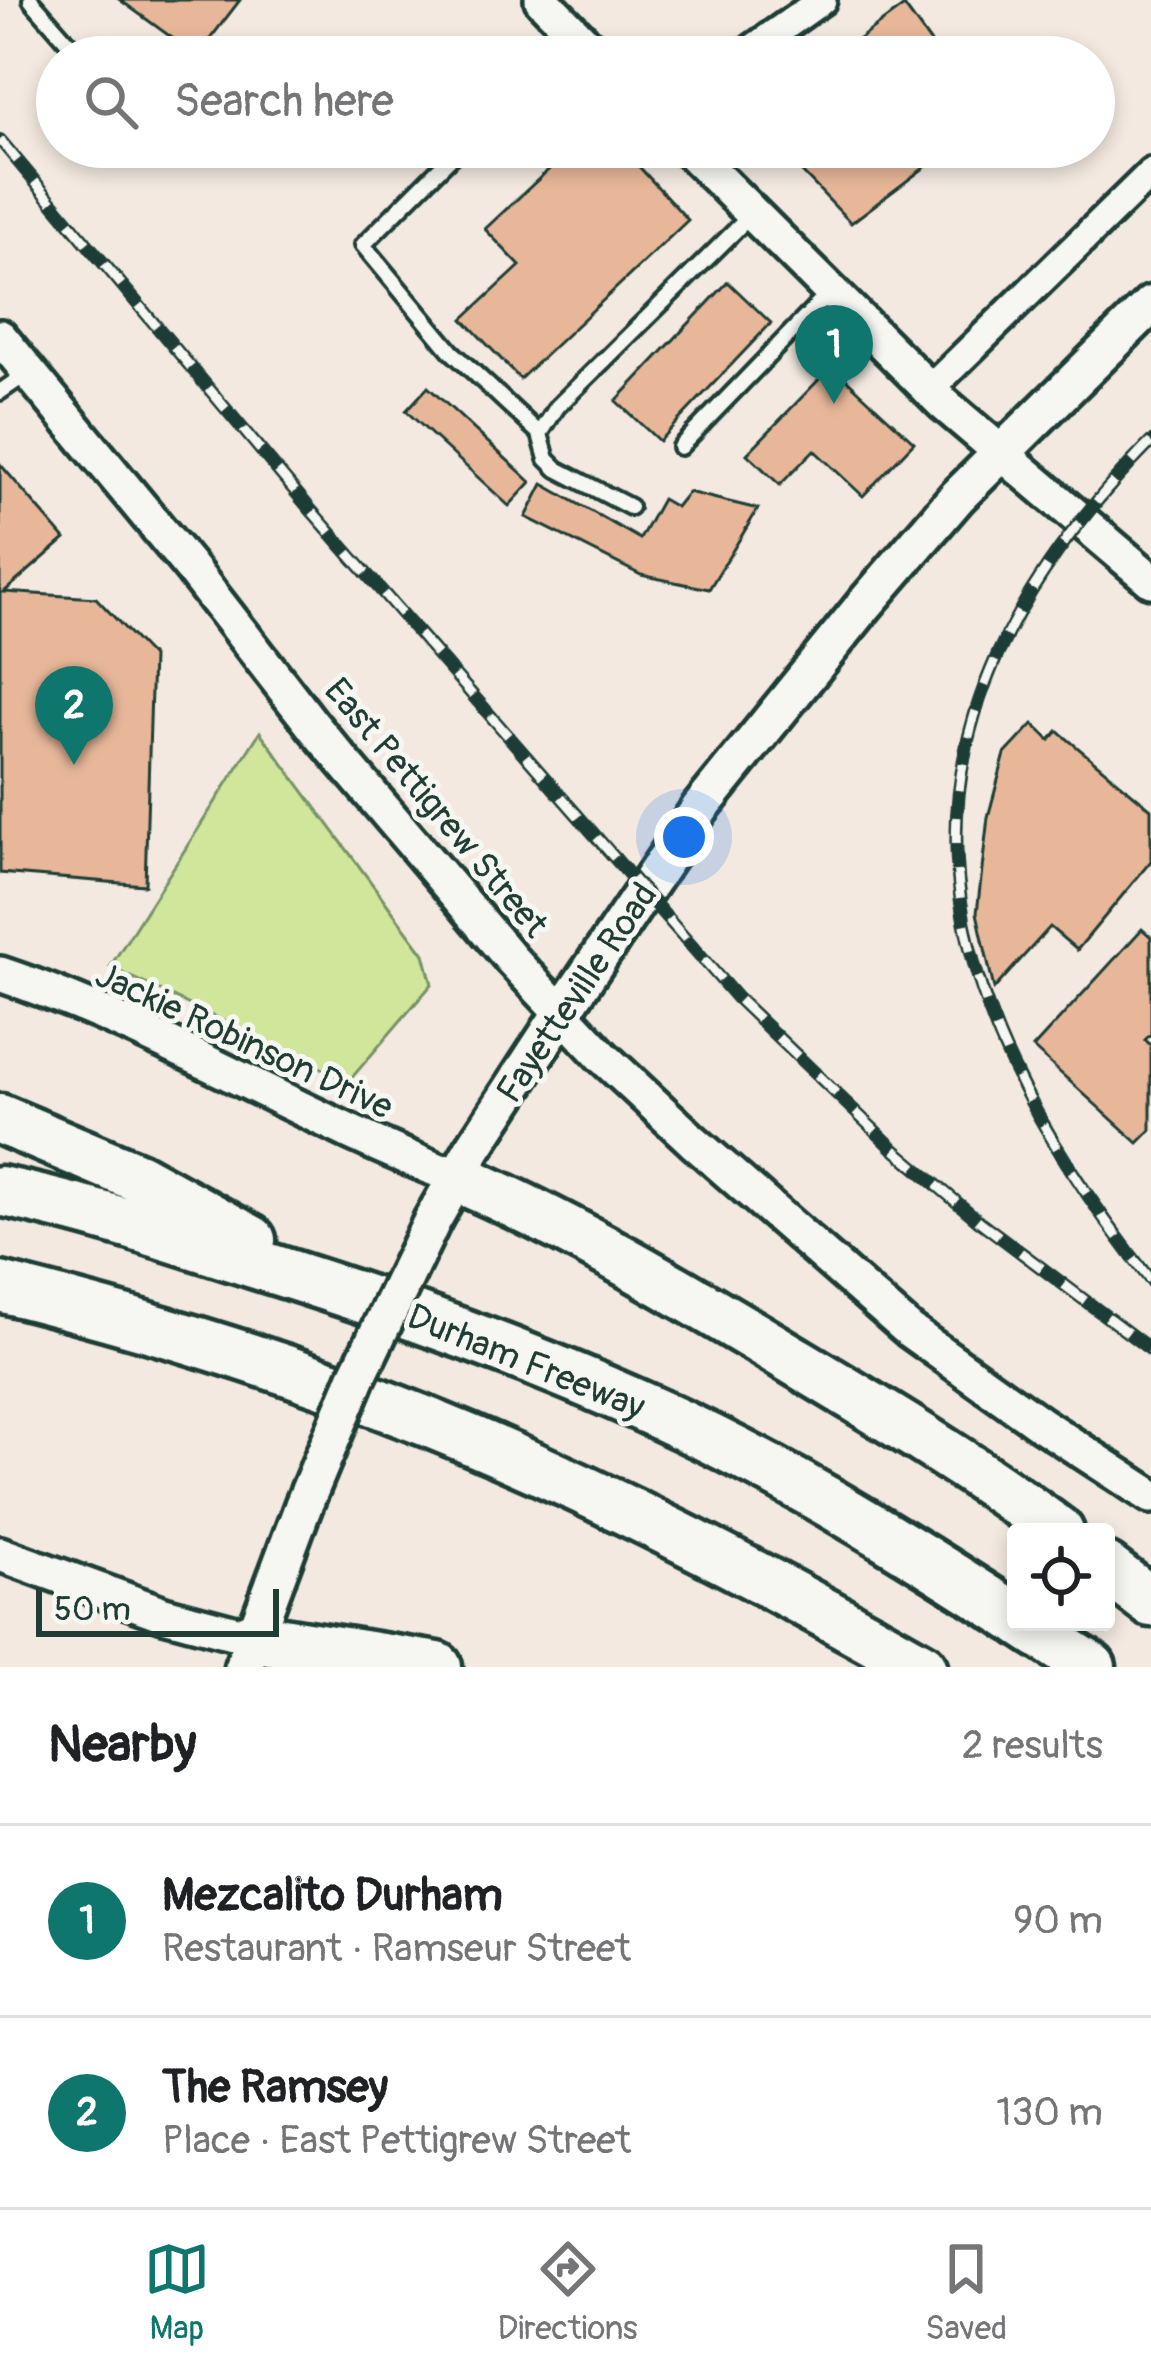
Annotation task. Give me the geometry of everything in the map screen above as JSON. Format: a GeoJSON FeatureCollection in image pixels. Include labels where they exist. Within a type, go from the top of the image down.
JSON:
{"type":"FeatureCollection","features":[{"type":"Feature","properties":{"kind":"highway"},"geometry":{"type":"LineString","coordinates":[[0,1118],[137,1178],[345,1292]]}},
{"type":"Feature","properties":{"kind":"highway"},"geometry":{"type":"LineString","coordinates":[[456,1177],[514,1202],[731,1323],[968,1467],[1046,1523]]}},
{"type":"Feature","properties":{"kind":"highway","name":"Durham Freeway"},"geometry":{"type":"LineString","coordinates":[[0,1191],[74,1206],[345,1292],[588,1382],[829,1502],[1007,1613]]}},
{"type":"Feature","properties":{"kind":"highway"},"geometry":{"type":"LineString","coordinates":[[0,1287],[208,1345],[423,1420],[565,1482],[785,1590],[922,1667]]}},
{"type":"Feature","properties":{"kind":"highway"},"geometry":{"type":"LineString","coordinates":[[0,1318],[103,1339],[208,1345]]}},
{"type":"Feature","properties":{"kind":"highway"},"geometry":{"type":"LineString","coordinates":[[1115,1575],[1151,1602]]}},
{"type":"Feature","properties":{"kind":"highway","name":"Durham Freeway"},"geometry":{"type":"LineString","coordinates":[[1036,1631],[1091,1667]]}},
{"type":"Feature","properties":{"kind":"highway"},"geometry":{"type":"LineString","coordinates":[[247,1652],[437,1667]]}},
{"type":"Feature","properties":{"kind":"main road","name":"Fayetteville Road"},"geometry":{"type":"LineString","coordinates":[[247,1652],[357,1377],[433,1219],[561,1014],[700,808],[865,604],[999,454],[1151,305]]}},
{"type":"Feature","properties":{"kind":"street"},"geometry":{"type":"LineString","coordinates":[[542,0],[566,36]]}},
{"type":"Feature","properties":{"kind":"street"},"geometry":{"type":"LineString","coordinates":[[770,36],[819,1]]}},
{"type":"Feature","properties":{"kind":"street"},"geometry":{"type":"LineString","coordinates":[[707,168],[999,454],[1151,580]]}},
{"type":"Feature","properties":{"kind":"street"},"geometry":{"type":"LineString","coordinates":[[929,389],[1151,173]]}},
{"type":"Feature","properties":{"kind":"street","name":"East Pettigrew Street"},"geometry":{"type":"LineString","coordinates":[[0,337],[190,567],[314,727],[561,1014],[693,1142],[910,1330],[1151,1496]]}},
{"type":"Feature","properties":{"kind":"street","name":"Jackie Robinson Drive"},"geometry":{"type":"LineString","coordinates":[[0,974],[172,1043],[389,1152],[456,1177]]}},
{"type":"Feature","properties":{"kind":"street"},"geometry":{"type":"LineString","coordinates":[[0,1554],[164,1614],[247,1652]]}},
{"type":"Feature","properties":{"kind":"lane"},"geometry":{"type":"LineString","coordinates":[[31,0],[63,36]]}},
{"type":"Feature","properties":{"kind":"lane"},"geometry":{"type":"LineString","coordinates":[[440,168],[363,244],[451,351],[540,434],[547,459],[557,469],[630,507]]}},
{"type":"Feature","properties":{"kind":"lane"},"geometry":{"type":"LineString","coordinates":[[540,434],[556,407],[752,214]]}},
{"type":"Feature","properties":{"kind":"lane"},"geometry":{"type":"LineString","coordinates":[[680,447],[830,292]]}},
{"type":"Feature","properties":{"kind":"lane"},"geometry":{"type":"LineString","coordinates":[[0,392],[29,372]]}},
{"type":"Feature","properties":{"kind":"green space"},"geometry":{"type":"Polygon","coordinates":[[[260,732],[424,954],[432,984],[349,1081],[110,967],[260,732]]]}},
{"type":"Feature","properties":{"kind":"building"},"geometry":{"type":"Polygon","coordinates":[[[120,0],[240,0],[212,36],[170,36],[120,0]]]}},
{"type":"Feature","properties":{"kind":"building"},"geometry":{"type":"Polygon","coordinates":[[[904,6],[926,36],[863,36],[904,6]]]}},
{"type":"Feature","properties":{"kind":"building"},"geometry":{"type":"Polygon","coordinates":[[[550,168],[640,168],[688,220],[520,379],[463,319],[520,266],[485,229],[550,168]]]}},
{"type":"Feature","properties":{"kind":"building"},"geometry":{"type":"Polygon","coordinates":[[[798,168],[924,168],[851,223],[798,168]]]}},
{"type":"Feature","properties":{"kind":"building"},"geometry":{"type":"Polygon","coordinates":[[[728,282],[771,323],[659,441],[616,401],[728,282]]]}},
{"type":"Feature","properties":{"kind":"building"},"geometry":{"type":"Polygon","coordinates":[[[832,366],[914,442],[863,496],[814,450],[780,485],[747,454],[832,366]]]}},
{"type":"Feature","properties":{"kind":"building"},"geometry":{"type":"Polygon","coordinates":[[[428,387],[531,482],[509,506],[406,411],[428,387]]]}},
{"type":"Feature","properties":{"kind":"building"},"geometry":{"type":"Polygon","coordinates":[[[0,464],[65,539],[4,592],[96,598],[152,657],[145,885],[0,873],[0,464]]]}},
{"type":"Feature","properties":{"kind":"building"},"geometry":{"type":"Polygon","coordinates":[[[543,484],[640,539],[662,499],[676,507],[688,492],[758,509],[709,589],[641,575],[526,517],[543,484]]]}},
{"type":"Feature","properties":{"kind":"building"},"geometry":{"type":"Polygon","coordinates":[[[1033,724],[1050,740],[1058,731],[1151,809],[1151,861],[1077,950],[1050,927],[994,989],[977,913],[988,817],[1005,754],[1033,724]]]}},
{"type":"Feature","properties":{"kind":"building"},"geometry":{"type":"Polygon","coordinates":[[[1142,929],[1151,937],[1151,1034],[1145,1040],[1151,1045],[1151,1130],[1138,1143],[1033,1048],[1142,929]]]}},
{"type":"Feature","properties":{"kind":"railway"},"geometry":{"type":"LineString","coordinates":[[0,140],[310,509],[737,998],[894,1149],[979,1221],[1151,1350]]}},
{"type":"Feature","properties":{"kind":"railway"},"geometry":{"type":"LineString","coordinates":[[1151,442],[1060,548],[999,652],[965,755],[957,857],[973,960],[1012,1065],[1072,1171],[1151,1281]]}},
{"type":"Feature","properties":{"kind":"place","name":"Mezcalito Durham"},"geometry":{"type":"Point","coordinates":[834,404]}},
{"type":"Feature","properties":{"kind":"place","name":"The Ramsey"},"geometry":{"type":"Point","coordinates":[74,765]}}]}
